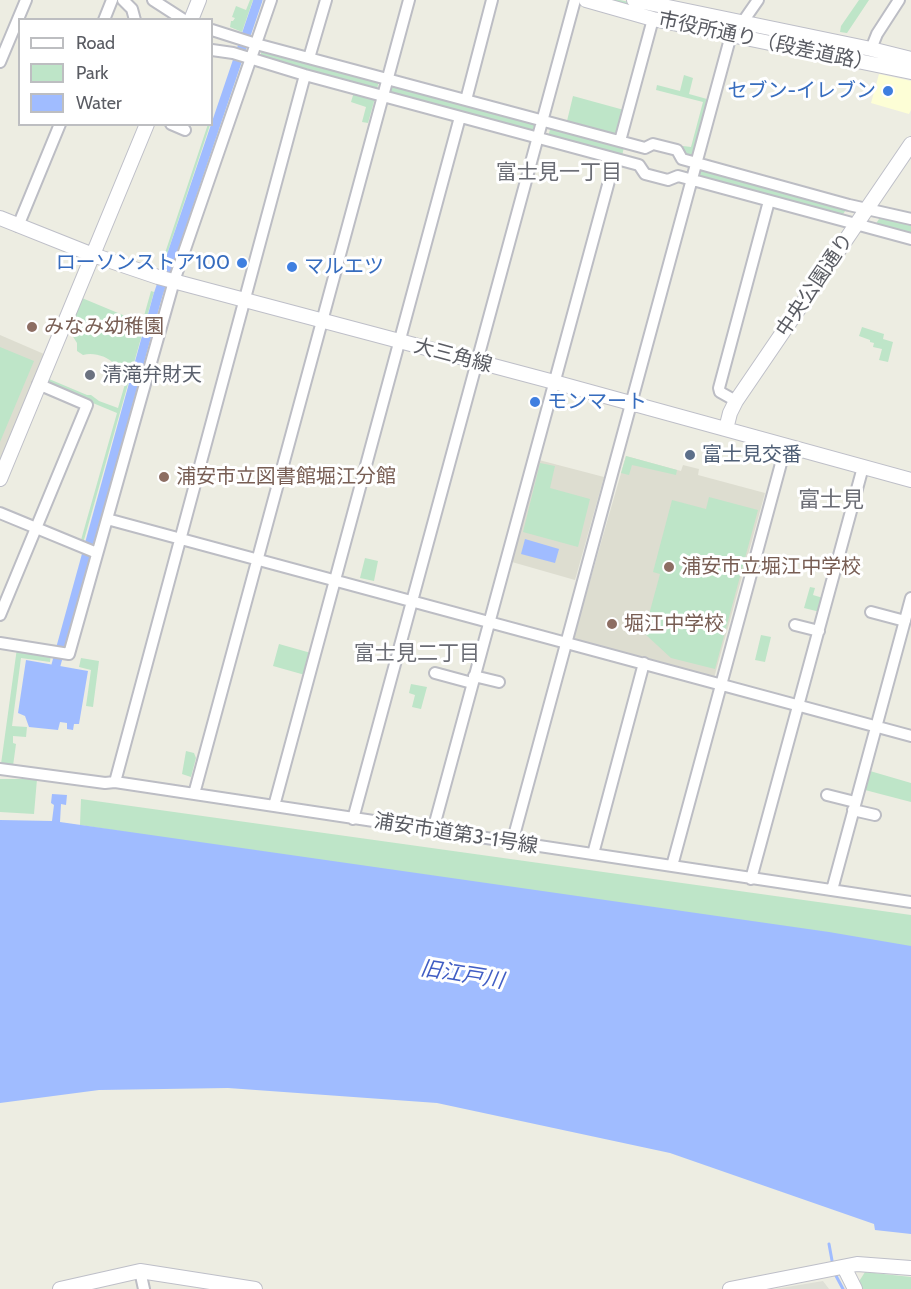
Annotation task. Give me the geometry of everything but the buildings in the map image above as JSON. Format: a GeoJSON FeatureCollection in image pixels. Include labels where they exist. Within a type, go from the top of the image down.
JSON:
{"type":"FeatureCollection","features":[{"type":"Feature","properties":{"kind":"street"},"geometry":{"type":"LineString","coordinates":[[18,18],[26,0]]}},
{"type":"Feature","properties":{"kind":"street"},"geometry":{"type":"LineString","coordinates":[[105,18],[112,0]]}},
{"type":"Feature","properties":{"kind":"street"},"geometry":{"type":"LineString","coordinates":[[123,0],[132,9],[134,18]]}},
{"type":"Feature","properties":{"kind":"street"},"geometry":{"type":"LineString","coordinates":[[153,0],[181,18]]}},
{"type":"Feature","properties":{"kind":"street"},"geometry":{"type":"LineString","coordinates":[[192,18],[199,0]]}},
{"type":"Feature","properties":{"kind":"street"},"geometry":{"type":"LineString","coordinates":[[0,643],[69,654],[107,519],[167,280],[271,0]]}},
{"type":"Feature","properties":{"kind":"street"},"geometry":{"type":"LineString","coordinates":[[309,58],[326,0]]}},
{"type":"Feature","properties":{"kind":"street"},"geometry":{"type":"LineString","coordinates":[[194,794],[409,0]]}},
{"type":"Feature","properties":{"kind":"street"},"geometry":{"type":"LineString","coordinates":[[466,100],[492,0]]}},
{"type":"Feature","properties":{"kind":"street"},"geometry":{"type":"LineString","coordinates":[[353,819],[575,0]]}},
{"type":"Feature","properties":{"kind":"street","name":"市役所通り（段差道路）"},"geometry":{"type":"LineString","coordinates":[[586,0],[653,19],[911,72]]}},
{"type":"Feature","properties":{"kind":"street","name":"市役所通り（段差道路）"},"geometry":{"type":"LineString","coordinates":[[634,0],[911,59]]}},
{"type":"Feature","properties":{"kind":"street"},"geometry":{"type":"LineString","coordinates":[[742,23],[758,0]]}},
{"type":"Feature","properties":{"kind":"street"},"geometry":{"type":"LineString","coordinates":[[871,49],[877,34],[900,0]]}},
{"type":"Feature","properties":{"kind":"street"},"geometry":{"type":"LineString","coordinates":[[0,62],[18,19]]}},
{"type":"Feature","properties":{"kind":"street"},"geometry":{"type":"LineString","coordinates":[[620,141],[653,19]]}},
{"type":"Feature","properties":{"kind":"street"},"geometry":{"type":"LineString","coordinates":[[213,30],[645,148],[654,144],[677,150],[682,159],[911,219]]}},
{"type":"Feature","properties":{"kind":"street"},"geometry":{"type":"LineString","coordinates":[[512,843],[731,35]]}},
{"type":"Feature","properties":{"kind":"street"},"geometry":{"type":"LineString","coordinates":[[213,50],[233,53],[305,75],[639,165],[645,174],[668,180],[678,176],[911,239]]}},
{"type":"Feature","properties":{"kind":"street"},"geometry":{"type":"LineString","coordinates":[[115,782],[305,75]]}},
{"type":"Feature","properties":{"kind":"street"},"geometry":{"type":"LineString","coordinates":[[274,806],[460,117]]}},
{"type":"Feature","properties":{"kind":"street"},"geometry":{"type":"LineString","coordinates":[[18,226],[59,126]]}},
{"type":"Feature","properties":{"kind":"street"},"geometry":{"type":"LineString","coordinates":[[0,479],[146,126]]}},
{"type":"Feature","properties":{"kind":"street"},"geometry":{"type":"LineString","coordinates":[[176,126],[185,130]]}},
{"type":"Feature","properties":{"kind":"street","name":"中央公園通り"},"geometry":{"type":"LineString","coordinates":[[726,429],[736,401],[911,144]]}},
{"type":"Feature","properties":{"kind":"street"},"geometry":{"type":"LineString","coordinates":[[433,830],[615,159]]}},
{"type":"Feature","properties":{"kind":"street"},"geometry":{"type":"LineString","coordinates":[[736,401],[720,392],[719,388],[769,201]]}},
{"type":"Feature","properties":{"kind":"street","name":"大三角線"},"geometry":{"type":"LineString","coordinates":[[0,218],[93,255],[167,280],[555,382],[911,480]]}},
{"type":"Feature","properties":{"kind":"street"},"geometry":{"type":"LineString","coordinates":[[0,615],[87,405],[38,384]]}},
{"type":"Feature","properties":{"kind":"street"},"geometry":{"type":"LineString","coordinates":[[672,866],[786,446]]}},
{"type":"Feature","properties":{"kind":"street"},"geometry":{"type":"LineString","coordinates":[[751,879],[863,466]]}},
{"type":"Feature","properties":{"kind":"street"},"geometry":{"type":"LineString","coordinates":[[0,513],[97,553]]}},
{"type":"Feature","properties":{"kind":"street"},"geometry":{"type":"LineString","coordinates":[[107,519],[911,736]]}},
{"type":"Feature","properties":{"kind":"street"},"geometry":{"type":"LineString","coordinates":[[832,890],[911,598]]}},
{"type":"Feature","properties":{"kind":"street"},"geometry":{"type":"LineString","coordinates":[[871,612],[905,621]]}},
{"type":"Feature","properties":{"kind":"street"},"geometry":{"type":"LineString","coordinates":[[795,625],[819,632]]}},
{"type":"Feature","properties":{"kind":"street"},"geometry":{"type":"LineString","coordinates":[[593,855],[644,663]]}},
{"type":"Feature","properties":{"kind":"street"},"geometry":{"type":"LineString","coordinates":[[435,673],[499,682]]}},
{"type":"Feature","properties":{"kind":"street","name":"浦安市道第3-1号線"},"geometry":{"type":"LineString","coordinates":[[0,769],[105,783],[115,782],[911,902]]}},
{"type":"Feature","properties":{"kind":"street"},"geometry":{"type":"LineString","coordinates":[[827,795],[875,815]]}},
{"type":"Feature","properties":{"kind":"street"},"geometry":{"type":"LineString","coordinates":[[730,1289],[856,1264],[911,1268]]}},
{"type":"Feature","properties":{"kind":"street"},"geometry":{"type":"LineString","coordinates":[[844,1267],[855,1289]]}},
{"type":"Feature","properties":{"kind":"street"},"geometry":{"type":"LineString","coordinates":[[140,1271],[144,1289]]}},
{"type":"Feature","properties":{"kind":"street"},"geometry":{"type":"LineString","coordinates":[[60,1289],[140,1271],[255,1289]]}},
{"type":"Feature","properties":{"kind":"shaded area"},"geometry":{"type":"Polygon","coordinates":[[[879,74],[911,81],[909,114],[871,103],[879,74]]]}},
{"type":"Feature","properties":{"kind":"shaded area"},"geometry":{"type":"Polygon","coordinates":[[[0,335],[44,354],[0,460],[0,335]]]}},
{"type":"Feature","properties":{"kind":"shaded area","name":"浦安市立堀江中学校"},"geometry":{"type":"Polygon","coordinates":[[[626,456],[681,471],[683,465],[699,469],[698,475],[765,493],[714,678],[573,640],[626,456]]]}},
{"type":"Feature","properties":{"kind":"shaded area"},"geometry":{"type":"Polygon","coordinates":[[[539,460],[604,477],[575,580],[512,562],[539,460]]]}},
{"type":"Feature","properties":{"kind":"shaded area"},"geometry":{"type":"Polygon","coordinates":[[[823,1281],[829,1289],[775,1289],[823,1281]]]}},
{"type":"Feature","properties":{"kind":"green space"},"geometry":{"type":"Polygon","coordinates":[[[250,0],[253,0],[242,32],[230,27],[231,21],[235,18],[232,17],[236,6],[246,10],[250,0]]]}},
{"type":"Feature","properties":{"kind":"green space"},"geometry":{"type":"Polygon","coordinates":[[[607,0],[620,0],[866,53],[876,59],[607,0]]]}},
{"type":"Feature","properties":{"kind":"green space"},"geometry":{"type":"Polygon","coordinates":[[[859,0],[869,0],[847,33],[840,32],[841,26],[859,0]]]}},
{"type":"Feature","properties":{"kind":"green space"},"geometry":{"type":"Polygon","coordinates":[[[262,48],[379,79],[377,90],[260,58],[262,48]]]}},
{"type":"Feature","properties":{"kind":"green space"},"geometry":{"type":"Polygon","coordinates":[[[243,61],[244,65],[175,262],[174,261],[243,61]]]}},
{"type":"Feature","properties":{"kind":"green space"},"geometry":{"type":"Polygon","coordinates":[[[684,75],[693,78],[689,94],[707,99],[693,155],[682,153],[683,146],[691,147],[703,102],[656,90],[657,85],[680,91],[684,75]]]}},
{"type":"Feature","properties":{"kind":"green space"},"geometry":{"type":"Polygon","coordinates":[[[392,83],[535,122],[532,133],[390,93],[392,83]]]}},
{"type":"Feature","properties":{"kind":"green space"},"geometry":{"type":"Polygon","coordinates":[[[354,92],[375,98],[368,123],[362,122],[366,107],[351,102],[354,92]]]}},
{"type":"Feature","properties":{"kind":"green space"},"geometry":{"type":"Polygon","coordinates":[[[573,96],[624,110],[618,135],[567,121],[573,96]]]}},
{"type":"Feature","properties":{"kind":"green space"},"geometry":{"type":"Polygon","coordinates":[[[207,126],[210,126],[167,254],[165,253],[207,126]]]}},
{"type":"Feature","properties":{"kind":"green space"},"geometry":{"type":"Polygon","coordinates":[[[551,126],[624,147],[622,156],[548,137],[551,126]]]}},
{"type":"Feature","properties":{"kind":"green space"},"geometry":{"type":"Polygon","coordinates":[[[701,167],[848,207],[841,217],[698,178],[701,167]]]}},
{"type":"Feature","properties":{"kind":"green space"},"geometry":{"type":"Polygon","coordinates":[[[881,216],[911,224],[911,234],[875,225],[881,216]]]}},
{"type":"Feature","properties":{"kind":"green space"},"geometry":{"type":"Polygon","coordinates":[[[151,291],[154,292],[84,540],[81,540],[117,413],[47,384],[49,379],[118,408],[125,384],[122,383],[115,365],[100,356],[83,355],[77,351],[77,343],[72,335],[75,334],[69,331],[82,298],[142,323],[151,291]]]}},
{"type":"Feature","properties":{"kind":"green space"},"geometry":{"type":"Polygon","coordinates":[[[164,293],[165,297],[96,544],[93,544],[164,293]]]}},
{"type":"Feature","properties":{"kind":"green space"},"geometry":{"type":"Polygon","coordinates":[[[862,327],[884,334],[883,339],[893,342],[888,362],[879,360],[882,349],[873,347],[874,343],[859,336],[862,327]]]}},
{"type":"Feature","properties":{"kind":"green space"},"geometry":{"type":"Polygon","coordinates":[[[0,347],[34,361],[0,442],[0,347]]]}},
{"type":"Feature","properties":{"kind":"green space"},"geometry":{"type":"Polygon","coordinates":[[[626,456],[677,470],[676,475],[632,465],[629,475],[621,473],[626,456]]]}},
{"type":"Feature","properties":{"kind":"green space"},"geometry":{"type":"Polygon","coordinates":[[[540,463],[555,466],[550,488],[590,499],[578,547],[523,532],[540,463]]]}},
{"type":"Feature","properties":{"kind":"green space"},"geometry":{"type":"Polygon","coordinates":[[[709,497],[758,510],[715,669],[671,658],[644,633],[660,574],[653,572],[672,500],[706,509],[709,497]]]}},
{"type":"Feature","properties":{"kind":"green space"},"geometry":{"type":"Polygon","coordinates":[[[365,558],[378,561],[374,581],[360,578],[365,558]]]}},
{"type":"Feature","properties":{"kind":"green space"},"geometry":{"type":"Polygon","coordinates":[[[810,587],[815,588],[813,595],[823,598],[820,612],[804,608],[810,587]]]}},
{"type":"Feature","properties":{"kind":"green space"},"geometry":{"type":"Polygon","coordinates":[[[761,635],[771,637],[765,662],[755,660],[761,635]]]}},
{"type":"Feature","properties":{"kind":"green space"},"geometry":{"type":"Polygon","coordinates":[[[279,644],[311,653],[305,675],[273,666],[279,644]]]}},
{"type":"Feature","properties":{"kind":"green space"},"geometry":{"type":"Polygon","coordinates":[[[17,648],[51,654],[50,662],[21,658],[12,726],[27,727],[26,737],[13,736],[13,743],[16,744],[13,766],[1,764],[17,648]]]}},
{"type":"Feature","properties":{"kind":"green space"},"geometry":{"type":"Polygon","coordinates":[[[81,658],[99,661],[93,707],[86,706],[91,670],[79,667],[81,658]]]}},
{"type":"Feature","properties":{"kind":"green space"},"geometry":{"type":"Polygon","coordinates":[[[411,684],[427,687],[421,709],[412,707],[415,695],[409,693],[411,684]]]}},
{"type":"Feature","properties":{"kind":"green space"},"geometry":{"type":"Polygon","coordinates":[[[186,751],[194,753],[196,758],[191,777],[182,774],[186,751]]]}},
{"type":"Feature","properties":{"kind":"green space"},"geometry":{"type":"Polygon","coordinates":[[[870,771],[911,783],[911,802],[865,790],[870,771]]]}},
{"type":"Feature","properties":{"kind":"green space"},"geometry":{"type":"Polygon","coordinates":[[[0,779],[37,779],[34,814],[0,812],[0,779]]]}},
{"type":"Feature","properties":{"kind":"green space"},"geometry":{"type":"Polygon","coordinates":[[[81,799],[911,915],[911,953],[80,825],[81,799]]]}},
{"type":"Feature","properties":{"kind":"green space"},"geometry":{"type":"Polygon","coordinates":[[[865,1272],[911,1277],[911,1289],[862,1289],[858,1283],[865,1272]]]}},
{"type":"Feature","properties":{"kind":"water"},"geometry":{"type":"Polygon","coordinates":[[[525,539],[559,549],[555,563],[521,554],[525,539]]]}},
{"type":"Feature","properties":{"kind":"water"},"geometry":{"type":"Polygon","coordinates":[[[26,660],[88,671],[79,724],[74,724],[73,730],[67,729],[67,723],[60,722],[58,730],[29,727],[25,716],[18,713],[26,660]]]}},
{"type":"Feature","properties":{"kind":"water","name":"旧江戸川"},"geometry":{"type":"Polygon","coordinates":[[[52,794],[67,795],[66,805],[61,804],[60,822],[829,932],[911,946],[911,1234],[875,1230],[874,1224],[670,1153],[437,1103],[228,1088],[99,1090],[0,1103],[0,820],[52,821],[54,805],[51,803],[52,794]]]}},
{"type":"Feature","properties":{"kind":"waterway"},"geometry":{"type":"LineString","coordinates":[[56,665],[158,295],[258,0]]}},
{"type":"Feature","properties":{"kind":"waterway"},"geometry":{"type":"LineString","coordinates":[[829,1244],[833,1266]]}},
{"type":"Feature","properties":{"kind":"waterway"},"geometry":{"type":"LineString","coordinates":[[834,1272],[843,1289]]}},
{"type":"Feature","properties":{"kind":"place","name":"セブン-イレブン"},"geometry":{"type":"Point","coordinates":[888,91]}},
{"type":"Feature","properties":{"kind":"place","name":"ローソンストア100"},"geometry":{"type":"Point","coordinates":[242,263]}},
{"type":"Feature","properties":{"kind":"place","name":"マルエツ"},"geometry":{"type":"Point","coordinates":[292,267]}},
{"type":"Feature","properties":{"kind":"place","name":"みなみ幼稚園"},"geometry":{"type":"Point","coordinates":[32,327]}},
{"type":"Feature","properties":{"kind":"place","name":"清滝弁財天"},"geometry":{"type":"Point","coordinates":[90,375]}},
{"type":"Feature","properties":{"kind":"place","name":"モンマート"},"geometry":{"type":"Point","coordinates":[535,402]}},
{"type":"Feature","properties":{"kind":"place","name":"富士見交番"},"geometry":{"type":"Point","coordinates":[690,455]}},
{"type":"Feature","properties":{"kind":"place","name":"浦安市立図書館堀江分館"},"geometry":{"type":"Point","coordinates":[164,477]}},
{"type":"Feature","properties":{"kind":"place","name":"浦安市立堀江中学校"},"geometry":{"type":"Point","coordinates":[669,567]}},
{"type":"Feature","properties":{"kind":"place","name":"堀江中学校"},"geometry":{"type":"Point","coordinates":[612,624]}},
{"type":"Feature","properties":{"kind":"district","name":"富士見一丁目"},"geometry":{"type":"Point","coordinates":[559,173]}},
{"type":"Feature","properties":{"kind":"district","name":"富士見"},"geometry":{"type":"Point","coordinates":[831,501]}},
{"type":"Feature","properties":{"kind":"district","name":"富士見二丁目"},"geometry":{"type":"Point","coordinates":[417,654]}}]}
